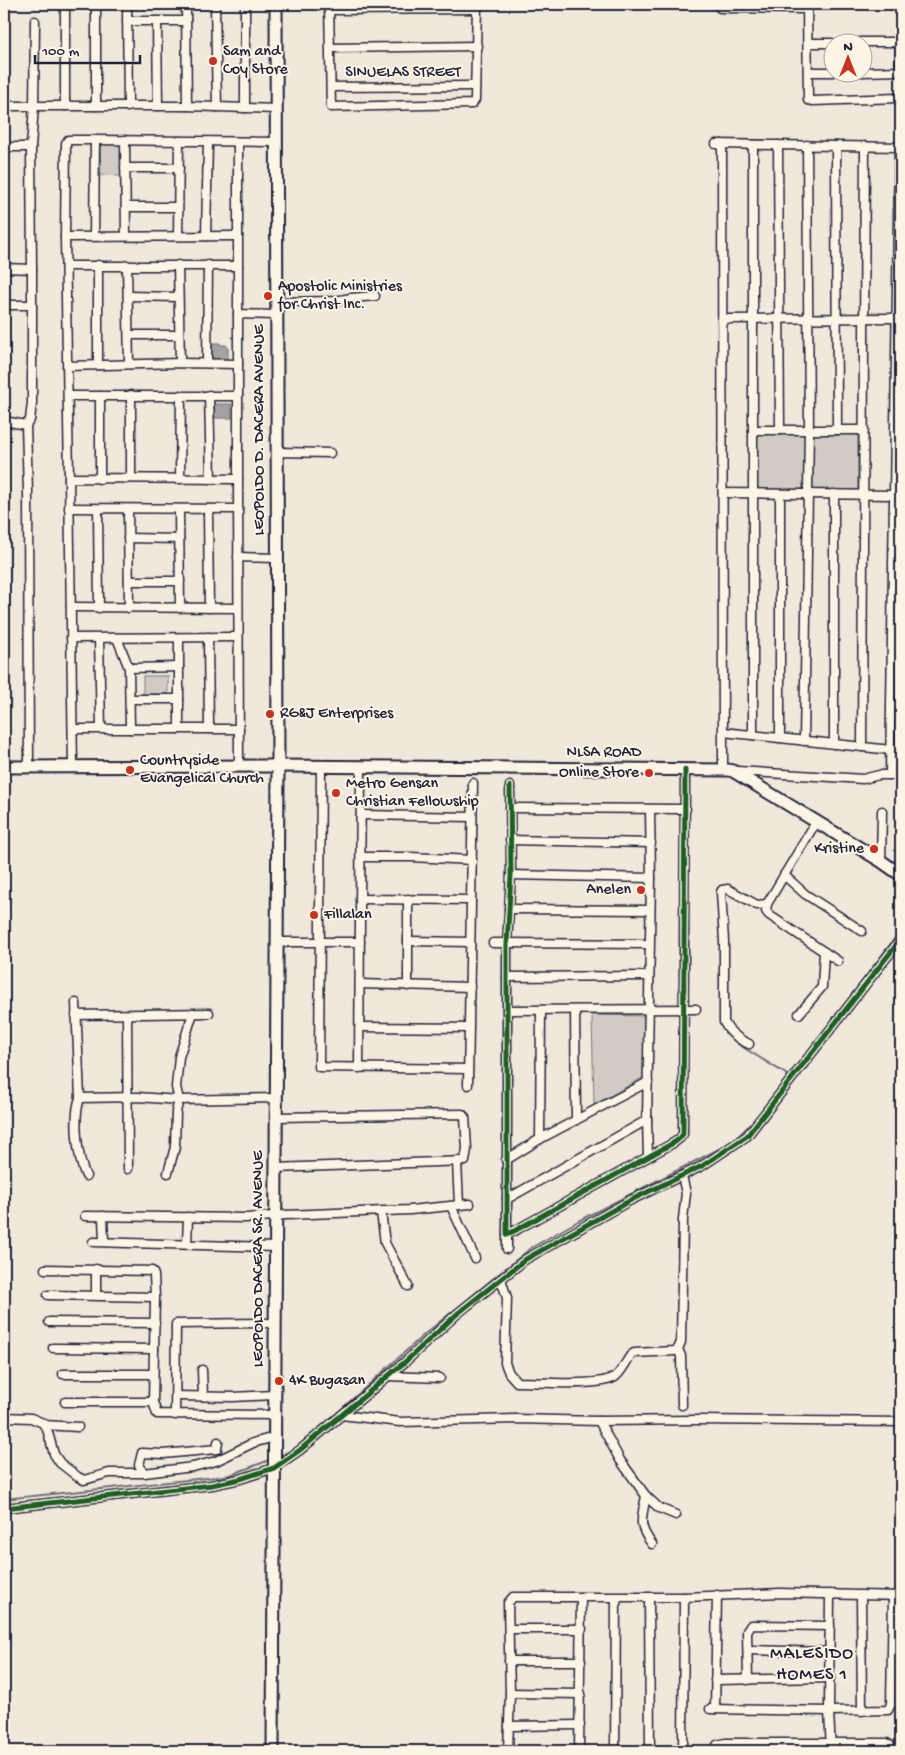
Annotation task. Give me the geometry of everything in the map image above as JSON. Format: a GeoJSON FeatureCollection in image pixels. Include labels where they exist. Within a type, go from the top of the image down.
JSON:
{"type":"FeatureCollection","features":[{"type":"Feature","properties":{"kind":"main road","name":"LEOPOLDO D. DACERA AVENUE"},"geometry":{"type":"LineString","coordinates":[[276,4],[278,766]]}},
{"type":"Feature","properties":{"kind":"main road","name":"LEOPOLDO DACERA SR. AVENUE"},"geometry":{"type":"LineString","coordinates":[[273,1751],[278,766]]}},
{"type":"Feature","properties":{"kind":"main road","name":"NLSA ROAD"},"geometry":{"type":"LineString","coordinates":[[4,767],[321,766],[728,771]]}},
{"type":"Feature","properties":{"kind":"main road"},"geometry":{"type":"LineString","coordinates":[[728,771],[881,861],[901,875]]}},
{"type":"Feature","properties":{"kind":"street"},"geometry":{"type":"LineString","coordinates":[[65,106],[66,4]]}},
{"type":"Feature","properties":{"kind":"street"},"geometry":{"type":"LineString","coordinates":[[96,4],[96,106]]}},
{"type":"Feature","properties":{"kind":"street"},"geometry":{"type":"LineString","coordinates":[[127,4],[128,107]]}},
{"type":"Feature","properties":{"kind":"street"},"geometry":{"type":"LineString","coordinates":[[186,4],[187,106]]}},
{"type":"Feature","properties":{"kind":"street"},"geometry":{"type":"LineString","coordinates":[[215,4],[217,107]]}},
{"type":"Feature","properties":{"kind":"street"},"geometry":{"type":"LineString","coordinates":[[245,4],[245,108]]}},
{"type":"Feature","properties":{"kind":"street"},"geometry":{"type":"LineString","coordinates":[[718,4],[720,8],[807,6],[807,98],[809,100],[898,98]]}},
{"type":"Feature","properties":{"kind":"street"},"geometry":{"type":"LineString","coordinates":[[477,6],[474,102],[470,105],[331,108],[329,7],[477,6]]}},
{"type":"Feature","properties":{"kind":"street"},"geometry":{"type":"LineString","coordinates":[[29,767],[26,425],[30,420],[31,410],[31,147],[34,106],[35,21]]}},
{"type":"Feature","properties":{"kind":"street"},"geometry":{"type":"LineString","coordinates":[[127,21],[186,21]]}},
{"type":"Feature","properties":{"kind":"street"},"geometry":{"type":"LineString","coordinates":[[157,21],[158,106]]}},
{"type":"Feature","properties":{"kind":"street"},"geometry":{"type":"LineString","coordinates":[[872,42],[899,42],[901,44],[900,71],[872,72]]}},
{"type":"Feature","properties":{"kind":"street"},"geometry":{"type":"LineString","coordinates":[[808,43],[822,43]]}},
{"type":"Feature","properties":{"kind":"street"},"geometry":{"type":"LineString","coordinates":[[331,48],[477,46]]}},
{"type":"Feature","properties":{"kind":"street"},"geometry":{"type":"LineString","coordinates":[[808,72],[822,72]]}},
{"type":"Feature","properties":{"kind":"street","name":"SINUELAS STREET"},"geometry":{"type":"LineString","coordinates":[[331,87],[475,86]]}},
{"type":"Feature","properties":{"kind":"street"},"geometry":{"type":"LineString","coordinates":[[4,106],[187,106],[276,109]]}},
{"type":"Feature","properties":{"kind":"street"},"geometry":{"type":"LineString","coordinates":[[73,767],[65,145],[68,140],[276,142]]}},
{"type":"Feature","properties":{"kind":"street"},"geometry":{"type":"LineString","coordinates":[[94,236],[95,140]]}},
{"type":"Feature","properties":{"kind":"street"},"geometry":{"type":"LineString","coordinates":[[124,140],[126,236]]}},
{"type":"Feature","properties":{"kind":"street"},"geometry":{"type":"LineString","coordinates":[[178,236],[179,141]]}},
{"type":"Feature","properties":{"kind":"street"},"geometry":{"type":"LineString","coordinates":[[206,236],[208,142]]}},
{"type":"Feature","properties":{"kind":"street"},"geometry":{"type":"LineString","coordinates":[[238,142],[239,766]]}},
{"type":"Feature","properties":{"kind":"street"},"geometry":{"type":"LineString","coordinates":[[890,775],[900,147],[719,144],[722,318],[723,732],[728,771],[864,779],[879,775],[890,775],[901,775]]}},
{"type":"Feature","properties":{"kind":"street"},"geometry":{"type":"LineString","coordinates":[[753,145],[753,735]]}},
{"type":"Feature","properties":{"kind":"street"},"geometry":{"type":"LineString","coordinates":[[778,145],[780,430]]}},
{"type":"Feature","properties":{"kind":"street"},"geometry":{"type":"LineString","coordinates":[[804,741],[809,430],[807,145]]}},
{"type":"Feature","properties":{"kind":"street"},"geometry":{"type":"LineString","coordinates":[[836,146],[837,430]]}},
{"type":"Feature","properties":{"kind":"street"},"geometry":{"type":"LineString","coordinates":[[862,747],[865,146]]}},
{"type":"Feature","properties":{"kind":"street"},"geometry":{"type":"LineString","coordinates":[[4,147],[31,147]]}},
{"type":"Feature","properties":{"kind":"street"},"geometry":{"type":"LineString","coordinates":[[125,168],[179,168]]}},
{"type":"Feature","properties":{"kind":"street"},"geometry":{"type":"LineString","coordinates":[[126,207],[177,207]]}},
{"type":"Feature","properties":{"kind":"street"},"geometry":{"type":"LineString","coordinates":[[65,237],[238,236]]}},
{"type":"Feature","properties":{"kind":"street"},"geometry":{"type":"LineString","coordinates":[[127,265],[130,364]]}},
{"type":"Feature","properties":{"kind":"street"},"geometry":{"type":"LineString","coordinates":[[178,265],[180,363]]}},
{"type":"Feature","properties":{"kind":"street"},"geometry":{"type":"LineString","coordinates":[[207,363],[208,265]]}},
{"type":"Feature","properties":{"kind":"street"},"geometry":{"type":"LineString","coordinates":[[66,266],[238,266]]}},
{"type":"Feature","properties":{"kind":"street"},"geometry":{"type":"LineString","coordinates":[[98,266],[98,365]]}},
{"type":"Feature","properties":{"kind":"street"},"geometry":{"type":"LineString","coordinates":[[4,268],[32,269]]}},
{"type":"Feature","properties":{"kind":"street"},"geometry":{"type":"LineString","coordinates":[[128,296],[178,297]]}},
{"type":"Feature","properties":{"kind":"street"},"geometry":{"type":"LineString","coordinates":[[276,302],[335,301],[375,296]]}},
{"type":"Feature","properties":{"kind":"street"},"geometry":{"type":"LineString","coordinates":[[4,305],[32,305]]}},
{"type":"Feature","properties":{"kind":"street"},"geometry":{"type":"LineString","coordinates":[[238,314],[276,315]]}},
{"type":"Feature","properties":{"kind":"street"},"geometry":{"type":"LineString","coordinates":[[722,318],[897,318]]}},
{"type":"Feature","properties":{"kind":"street"},"geometry":{"type":"LineString","coordinates":[[129,335],[179,335]]}},
{"type":"Feature","properties":{"kind":"street"},"geometry":{"type":"LineString","coordinates":[[68,366],[180,363],[238,364]]}},
{"type":"Feature","properties":{"kind":"street"},"geometry":{"type":"LineString","coordinates":[[131,395],[131,478]]}},
{"type":"Feature","properties":{"kind":"street"},"geometry":{"type":"LineString","coordinates":[[180,479],[181,395]]}},
{"type":"Feature","properties":{"kind":"street"},"geometry":{"type":"LineString","coordinates":[[69,396],[238,396]]}},
{"type":"Feature","properties":{"kind":"street"},"geometry":{"type":"LineString","coordinates":[[100,396],[100,478]]}},
{"type":"Feature","properties":{"kind":"street"},"geometry":{"type":"LineString","coordinates":[[210,396],[211,479]]}},
{"type":"Feature","properties":{"kind":"street"},"geometry":{"type":"LineString","coordinates":[[4,421],[26,425]]}},
{"type":"Feature","properties":{"kind":"street"},"geometry":{"type":"LineString","coordinates":[[753,430],[864,430]]}},
{"type":"Feature","properties":{"kind":"street"},"geometry":{"type":"LineString","coordinates":[[276,452],[330,453]]}},
{"type":"Feature","properties":{"kind":"street"},"geometry":{"type":"LineString","coordinates":[[69,478],[238,479]]}},
{"type":"Feature","properties":{"kind":"street"},"geometry":{"type":"LineString","coordinates":[[723,493],[894,495]]}},
{"type":"Feature","properties":{"kind":"street"},"geometry":{"type":"LineString","coordinates":[[780,494],[780,738]]}},
{"type":"Feature","properties":{"kind":"street"},"geometry":{"type":"LineString","coordinates":[[834,494],[834,744]]}},
{"type":"Feature","properties":{"kind":"street"},"geometry":{"type":"LineString","coordinates":[[69,508],[238,509]]}},
{"type":"Feature","properties":{"kind":"street"},"geometry":{"type":"LineString","coordinates":[[98,509],[99,608]]}},
{"type":"Feature","properties":{"kind":"street"},"geometry":{"type":"LineString","coordinates":[[128,509],[129,608]]}},
{"type":"Feature","properties":{"kind":"street"},"geometry":{"type":"LineString","coordinates":[[179,509],[180,608]]}},
{"type":"Feature","properties":{"kind":"street"},"geometry":{"type":"LineString","coordinates":[[208,509],[209,608]]}},
{"type":"Feature","properties":{"kind":"street"},"geometry":{"type":"LineString","coordinates":[[128,538],[179,539]]}},
{"type":"Feature","properties":{"kind":"street"},"geometry":{"type":"LineString","coordinates":[[238,557],[276,558]]}},
{"type":"Feature","properties":{"kind":"street"},"geometry":{"type":"LineString","coordinates":[[129,580],[180,581]]}},
{"type":"Feature","properties":{"kind":"street"},"geometry":{"type":"LineString","coordinates":[[71,608],[238,608]]}},
{"type":"Feature","properties":{"kind":"street"},"geometry":{"type":"LineString","coordinates":[[208,637],[209,729]]}},
{"type":"Feature","properties":{"kind":"street"},"geometry":{"type":"LineString","coordinates":[[71,638],[238,637]]}},
{"type":"Feature","properties":{"kind":"street"},"geometry":{"type":"LineString","coordinates":[[117,638],[129,668],[130,729]]}},
{"type":"Feature","properties":{"kind":"street"},"geometry":{"type":"LineString","coordinates":[[179,638],[179,729]]}},
{"type":"Feature","properties":{"kind":"street"},"geometry":{"type":"LineString","coordinates":[[99,639],[100,728]]}},
{"type":"Feature","properties":{"kind":"street"},"geometry":{"type":"LineString","coordinates":[[129,668],[179,667]]}},
{"type":"Feature","properties":{"kind":"street"},"geometry":{"type":"LineString","coordinates":[[130,699],[179,699]]}},
{"type":"Feature","properties":{"kind":"street"},"geometry":{"type":"LineString","coordinates":[[73,729],[239,729]]}},
{"type":"Feature","properties":{"kind":"street"},"geometry":{"type":"LineString","coordinates":[[723,732],[890,750]]}},
{"type":"Feature","properties":{"kind":"street"},"geometry":{"type":"LineString","coordinates":[[321,766],[319,1067],[468,1069]]}},
{"type":"Feature","properties":{"kind":"street"},"geometry":{"type":"LineString","coordinates":[[359,1068],[361,767]]}},
{"type":"Feature","properties":{"kind":"street"},"geometry":{"type":"LineString","coordinates":[[507,1236],[675,1142],[682,1134],[685,770]]}},
{"type":"Feature","properties":{"kind":"street"},"geometry":{"type":"LineString","coordinates":[[468,1085],[473,783]]}},
{"type":"Feature","properties":{"kind":"street"},"geometry":{"type":"LineString","coordinates":[[508,1249],[506,1010],[511,876],[510,786]]}},
{"type":"Feature","properties":{"kind":"street"},"geometry":{"type":"LineString","coordinates":[[510,808],[686,809]]}},
{"type":"Feature","properties":{"kind":"street"},"geometry":{"type":"LineString","coordinates":[[648,1156],[650,810]]}},
{"type":"Feature","properties":{"kind":"street"},"geometry":{"type":"LineString","coordinates":[[881,861],[882,811]]}},
{"type":"Feature","properties":{"kind":"street"},"geometry":{"type":"LineString","coordinates":[[361,815],[472,817]]}},
{"type":"Feature","properties":{"kind":"street"},"geometry":{"type":"LineString","coordinates":[[816,822],[767,904],[766,911],[769,915],[838,961]]}},
{"type":"Feature","properties":{"kind":"street"},"geometry":{"type":"LineString","coordinates":[[510,840],[651,843]]}},
{"type":"Feature","properties":{"kind":"street"},"geometry":{"type":"LineString","coordinates":[[361,858],[411,857],[472,860]]}},
{"type":"Feature","properties":{"kind":"street"},"geometry":{"type":"LineString","coordinates":[[784,875],[805,894],[862,932]]}},
{"type":"Feature","properties":{"kind":"street"},"geometry":{"type":"LineString","coordinates":[[511,876],[651,878]]}},
{"type":"Feature","properties":{"kind":"street"},"geometry":{"type":"LineString","coordinates":[[749,1044],[738,1039],[724,1022],[724,941],[721,892],[728,889],[754,904],[767,904]]}},
{"type":"Feature","properties":{"kind":"street"},"geometry":{"type":"LineString","coordinates":[[360,899],[471,900]]}},
{"type":"Feature","properties":{"kind":"street"},"geometry":{"type":"LineString","coordinates":[[408,899],[408,986]]}},
{"type":"Feature","properties":{"kind":"street"},"geometry":{"type":"LineString","coordinates":[[510,909],[650,910]]}},
{"type":"Feature","properties":{"kind":"street"},"geometry":{"type":"LineString","coordinates":[[4,1508],[212,1485],[240,1479],[274,1468],[300,1450],[388,1376],[444,1324],[526,1259],[631,1200],[719,1156],[748,1136],[901,939]]}},
{"type":"Feature","properties":{"kind":"street"},"geometry":{"type":"LineString","coordinates":[[408,941],[470,942]]}},
{"type":"Feature","properties":{"kind":"street"},"geometry":{"type":"LineString","coordinates":[[277,942],[360,942]]}},
{"type":"Feature","properties":{"kind":"street"},"geometry":{"type":"LineString","coordinates":[[492,943],[649,944]]}},
{"type":"Feature","properties":{"kind":"street"},"geometry":{"type":"LineString","coordinates":[[799,1014],[822,988],[824,952]]}},
{"type":"Feature","properties":{"kind":"street"},"geometry":{"type":"LineString","coordinates":[[508,977],[649,976]]}},
{"type":"Feature","properties":{"kind":"street"},"geometry":{"type":"LineString","coordinates":[[360,984],[470,987]]}},
{"type":"Feature","properties":{"kind":"street"},"geometry":{"type":"LineString","coordinates":[[76,1003],[80,1098],[77,1114],[78,1149],[81,1167],[86,1176]]}},
{"type":"Feature","properties":{"kind":"street"},"geometry":{"type":"LineString","coordinates":[[506,1010],[696,1008]]}},
{"type":"Feature","properties":{"kind":"street"},"geometry":{"type":"LineString","coordinates":[[540,1139],[541,1010]]}},
{"type":"Feature","properties":{"kind":"street"},"geometry":{"type":"LineString","coordinates":[[575,1010],[576,1120]]}},
{"type":"Feature","properties":{"kind":"street"},"geometry":{"type":"LineString","coordinates":[[76,1015],[209,1013]]}},
{"type":"Feature","properties":{"kind":"street"},"geometry":{"type":"LineString","coordinates":[[168,1173],[175,1147],[176,1112],[179,1100],[176,1087],[179,1057],[193,1014]]}},
{"type":"Feature","properties":{"kind":"street"},"geometry":{"type":"LineString","coordinates":[[127,1015],[128,1169]]}},
{"type":"Feature","properties":{"kind":"street"},"geometry":{"type":"LineString","coordinates":[[360,1027],[469,1028]]}},
{"type":"Feature","properties":{"kind":"street"},"geometry":{"type":"LineString","coordinates":[[506,1160],[540,1139],[648,1082]]}},
{"type":"Feature","properties":{"kind":"street"},"geometry":{"type":"LineString","coordinates":[[80,1098],[129,1097],[179,1100],[276,1098]]}},
{"type":"Feature","properties":{"kind":"street"},"geometry":{"type":"LineString","coordinates":[[275,1168],[465,1161],[467,1158],[466,1120],[462,1114],[276,1117]]}},
{"type":"Feature","properties":{"kind":"street"},"geometry":{"type":"LineString","coordinates":[[507,1199],[647,1120]]}},
{"type":"Feature","properties":{"kind":"street"},"geometry":{"type":"LineString","coordinates":[[457,1161],[455,1205],[475,1258]]}},
{"type":"Feature","properties":{"kind":"street"},"geometry":{"type":"LineString","coordinates":[[501,1279],[507,1298],[505,1363],[509,1373],[517,1382],[580,1383],[603,1380],[615,1376],[634,1353],[671,1352],[678,1349],[681,1342],[683,1229],[686,1193],[682,1176]]}},
{"type":"Feature","properties":{"kind":"street"},"geometry":{"type":"LineString","coordinates":[[85,1216],[247,1218],[381,1212],[470,1204]]}},
{"type":"Feature","properties":{"kind":"street"},"geometry":{"type":"LineString","coordinates":[[381,1212],[385,1243],[408,1286]]}},
{"type":"Feature","properties":{"kind":"street"},"geometry":{"type":"LineString","coordinates":[[103,1216],[104,1242]]}},
{"type":"Feature","properties":{"kind":"street"},"geometry":{"type":"LineString","coordinates":[[187,1244],[188,1217]]}},
{"type":"Feature","properties":{"kind":"street"},"geometry":{"type":"LineString","coordinates":[[93,1242],[275,1247]]}},
{"type":"Feature","properties":{"kind":"street"},"geometry":{"type":"LineString","coordinates":[[46,1269],[150,1270],[154,1275],[153,1402],[157,1414],[274,1415]]}},
{"type":"Feature","properties":{"kind":"street"},"geometry":{"type":"LineString","coordinates":[[96,1269],[96,1295]]}},
{"type":"Feature","properties":{"kind":"street"},"geometry":{"type":"LineString","coordinates":[[48,1295],[155,1297]]}},
{"type":"Feature","properties":{"kind":"street"},"geometry":{"type":"LineString","coordinates":[[49,1322],[155,1323]]}},
{"type":"Feature","properties":{"kind":"street"},"geometry":{"type":"LineString","coordinates":[[175,1415],[176,1324],[233,1322],[274,1324]]}},
{"type":"Feature","properties":{"kind":"street"},"geometry":{"type":"LineString","coordinates":[[53,1348],[154,1349]]}},
{"type":"Feature","properties":{"kind":"street"},"geometry":{"type":"LineString","coordinates":[[678,1349],[681,1356],[682,1405]]}},
{"type":"Feature","properties":{"kind":"street"},"geometry":{"type":"LineString","coordinates":[[202,1370],[202,1396]]}},
{"type":"Feature","properties":{"kind":"street"},"geometry":{"type":"LineString","coordinates":[[63,1374],[153,1374]]}},
{"type":"Feature","properties":{"kind":"street"},"geometry":{"type":"LineString","coordinates":[[388,1376],[440,1378]]}},
{"type":"Feature","properties":{"kind":"street"},"geometry":{"type":"LineString","coordinates":[[176,1396],[274,1395]]}},
{"type":"Feature","properties":{"kind":"street"},"geometry":{"type":"LineString","coordinates":[[65,1402],[153,1402]]}},
{"type":"Feature","properties":{"kind":"street"},"geometry":{"type":"LineString","coordinates":[[342,1414],[400,1422],[516,1420],[901,1422]]}},
{"type":"Feature","properties":{"kind":"street"},"geometry":{"type":"LineString","coordinates":[[4,1418],[30,1418],[44,1425],[47,1429],[54,1454],[60,1462],[83,1480],[109,1473],[144,1473],[193,1468],[216,1461],[253,1442],[274,1437]]}},
{"type":"Feature","properties":{"kind":"street"},"geometry":{"type":"LineString","coordinates":[[599,1421],[620,1460],[646,1496],[659,1508],[676,1515]]}},
{"type":"Feature","properties":{"kind":"street"},"geometry":{"type":"LineString","coordinates":[[44,1425],[78,1427]]}},
{"type":"Feature","properties":{"kind":"street"},"geometry":{"type":"LineString","coordinates":[[144,1473],[139,1465],[142,1453],[163,1454],[217,1450],[218,1442]]}},
{"type":"Feature","properties":{"kind":"street"},"geometry":{"type":"LineString","coordinates":[[646,1496],[642,1526],[644,1533],[652,1544]]}},
{"type":"Feature","properties":{"kind":"street"},"geometry":{"type":"LineString","coordinates":[[508,1751],[510,1693],[508,1603],[513,1597],[684,1598],[717,1595],[830,1594],[897,1596],[891,1706],[884,1711],[713,1709],[717,1595]]}},
{"type":"Feature","properties":{"kind":"street"},"geometry":{"type":"LineString","coordinates":[[830,1594],[829,1711],[831,1748]]}},
{"type":"Feature","properties":{"kind":"street"},"geometry":{"type":"LineString","coordinates":[[861,1596],[862,1710]]}},
{"type":"Feature","properties":{"kind":"street"},"geometry":{"type":"LineString","coordinates":[[579,1751],[581,1597]]}},
{"type":"Feature","properties":{"kind":"street"},"geometry":{"type":"LineString","coordinates":[[615,1751],[616,1598]]}},
{"type":"Feature","properties":{"kind":"street"},"geometry":{"type":"LineString","coordinates":[[649,1598],[650,1751]]}},
{"type":"Feature","properties":{"kind":"street"},"geometry":{"type":"LineString","coordinates":[[683,1751],[684,1598]]}},
{"type":"Feature","properties":{"kind":"street"},"geometry":{"type":"LineString","coordinates":[[748,1680],[747,1631],[751,1625],[830,1626]]}},
{"type":"Feature","properties":{"kind":"street"},"geometry":{"type":"LineString","coordinates":[[508,1629],[582,1629]]}},
{"type":"Feature","properties":{"kind":"street"},"geometry":{"type":"LineString","coordinates":[[748,1650],[830,1652]]}},
{"type":"Feature","properties":{"kind":"street"},"geometry":{"type":"LineString","coordinates":[[508,1661],[581,1661]]}},
{"type":"Feature","properties":{"kind":"street"},"geometry":{"type":"LineString","coordinates":[[715,1680],[830,1678]]}},
{"type":"Feature","properties":{"kind":"street"},"geometry":{"type":"LineString","coordinates":[[510,1693],[581,1694]]}},
{"type":"Feature","properties":{"kind":"street"},"geometry":{"type":"LineString","coordinates":[[509,1726],[580,1725]]}},
{"type":"Feature","properties":{"kind":"street"},"geometry":{"type":"LineString","coordinates":[[715,1751],[716,1747],[721,1743],[831,1748],[863,1747],[887,1743],[890,1745],[891,1751]]}},
{"type":"Feature","properties":{"kind":"shaded area"},"geometry":{"type":"Polygon","coordinates":[[[100,144],[123,144],[123,176],[101,175],[100,144]]]}},
{"type":"Feature","properties":{"kind":"shaded area"},"geometry":{"type":"Polygon","coordinates":[[[212,343],[220,343],[220,345],[228,347],[228,360],[212,361],[212,343]]]}},
{"type":"Feature","properties":{"kind":"shaded area"},"geometry":{"type":"Polygon","coordinates":[[[214,404],[231,404],[232,418],[214,418],[214,404]]]}},
{"type":"Feature","properties":{"kind":"shaded area"},"geometry":{"type":"Polygon","coordinates":[[[757,434],[858,434],[858,490],[757,489],[757,434]]]}},
{"type":"Feature","properties":{"kind":"shaded area"},"geometry":{"type":"Polygon","coordinates":[[[143,676],[168,676],[168,694],[143,694],[143,676]]]}},
{"type":"Feature","properties":{"kind":"shaded area"},"geometry":{"type":"Polygon","coordinates":[[[592,1015],[645,1016],[644,1077],[594,1105],[592,1015]]]}},
{"type":"Feature","properties":{"kind":"waterway"},"geometry":{"type":"LineString","coordinates":[[813,1046],[901,930]]}},
{"type":"Feature","properties":{"kind":"waterway"},"geometry":{"type":"LineString","coordinates":[[738,1044],[789,1076]]}},
{"type":"Feature","properties":{"kind":"waterway"},"geometry":{"type":"LineString","coordinates":[[731,1143],[753,1122]]}},
{"type":"Feature","properties":{"kind":"waterway"},"geometry":{"type":"LineString","coordinates":[[280,1456],[296,1448],[426,1333],[531,1248],[578,1221],[725,1146]]}},
{"type":"Feature","properties":{"kind":"waterway"},"geometry":{"type":"LineString","coordinates":[[4,1499],[230,1475],[267,1461]]}},
{"type":"Feature","properties":{"kind":"cycle path"},"geometry":{"type":"LineString","coordinates":[[510,786],[511,875],[507,944],[507,1235],[675,1142],[683,1134],[685,770]]}},
{"type":"Feature","properties":{"kind":"cycle path"},"geometry":{"type":"LineString","coordinates":[[4,1508],[212,1485],[240,1479],[274,1468],[300,1450],[406,1361],[457,1314],[526,1259],[631,1200],[702,1166],[747,1136],[901,939]]}},
{"type":"Feature","properties":{"kind":"place","name":"Sam and Coy Store"},"geometry":{"type":"Point","coordinates":[213,61]}},
{"type":"Feature","properties":{"kind":"place","name":"Apostolic Ministries for Christ Inc."},"geometry":{"type":"Point","coordinates":[268,296]}},
{"type":"Feature","properties":{"kind":"place","name":"RG&J Enterprises"},"geometry":{"type":"Point","coordinates":[270,714]}},
{"type":"Feature","properties":{"kind":"place","name":"Countryside Evangelical Church"},"geometry":{"type":"Point","coordinates":[130,770]}},
{"type":"Feature","properties":{"kind":"place","name":"Online Store"},"geometry":{"type":"Point","coordinates":[649,773]}},
{"type":"Feature","properties":{"kind":"place","name":"Metro Gensan Christian Fellowship"},"geometry":{"type":"Point","coordinates":[336,793]}},
{"type":"Feature","properties":{"kind":"place","name":"Kristine"},"geometry":{"type":"Point","coordinates":[874,849]}},
{"type":"Feature","properties":{"kind":"place","name":"Anelen"},"geometry":{"type":"Point","coordinates":[641,890]}},
{"type":"Feature","properties":{"kind":"place","name":"Fillalan"},"geometry":{"type":"Point","coordinates":[314,915]}},
{"type":"Feature","properties":{"kind":"place","name":"4K Bugasan"},"geometry":{"type":"Point","coordinates":[279,1381]}},
{"type":"Feature","properties":{"kind":"district","name":"MALESIDO HOMES 1"},"geometry":{"type":"Point","coordinates":[812,1664]}}]}
